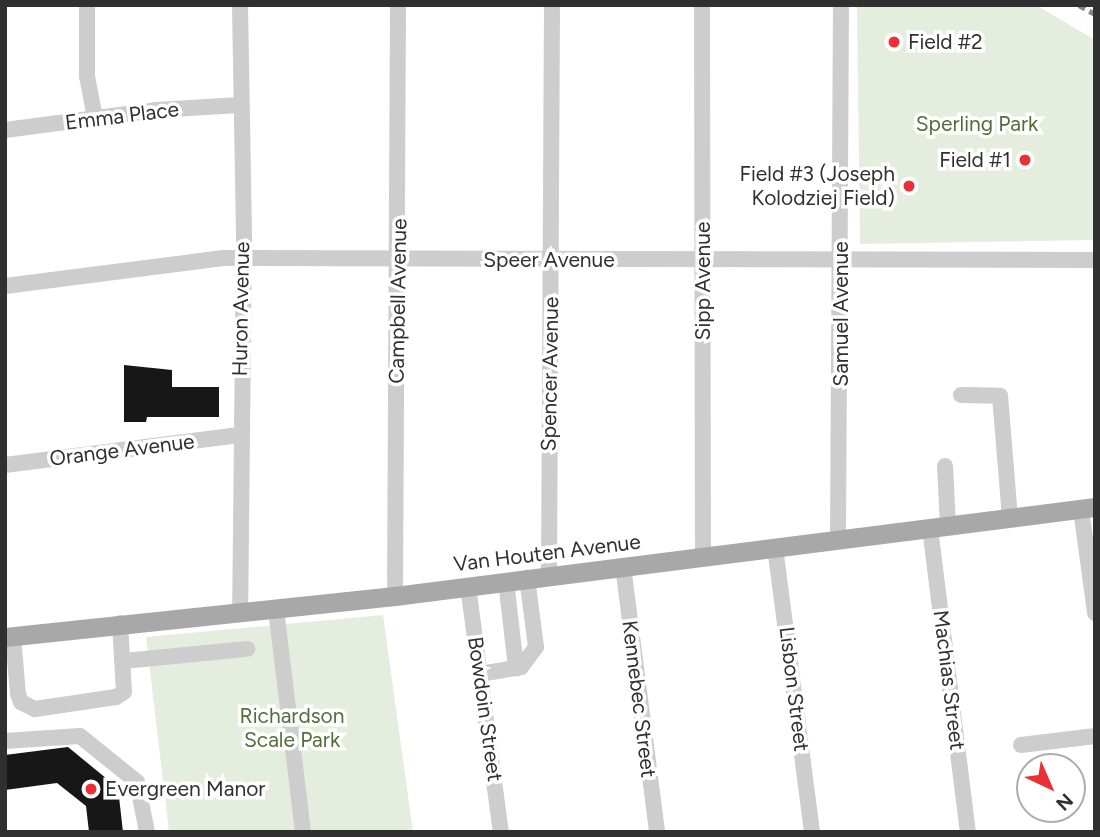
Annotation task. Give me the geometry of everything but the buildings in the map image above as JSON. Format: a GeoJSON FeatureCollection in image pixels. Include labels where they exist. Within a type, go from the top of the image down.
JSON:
{"type":"FeatureCollection","features":[{"type":"Feature","properties":{"kind":"main road","name":"Van Houten Avenue"},"geometry":{"type":"LineString","coordinates":[[9,636],[395,596],[1088,508]]}},
{"type":"Feature","properties":{"kind":"street"},"geometry":{"type":"LineString","coordinates":[[87,5],[87,76],[95,118]]}},
{"type":"Feature","properties":{"kind":"street","name":"Huron Avenue"},"geometry":{"type":"LineString","coordinates":[[240,5],[240,612]]}},
{"type":"Feature","properties":{"kind":"street","name":"Campbell Avenue"},"geometry":{"type":"LineString","coordinates":[[395,596],[398,5]]}},
{"type":"Feature","properties":{"kind":"street","name":"Spencer Avenue"},"geometry":{"type":"LineString","coordinates":[[550,575],[552,5]]}},
{"type":"Feature","properties":{"kind":"street","name":"Sipp Avenue"},"geometry":{"type":"LineString","coordinates":[[702,5],[703,556]]}},
{"type":"Feature","properties":{"kind":"street","name":"Samuel Avenue"},"geometry":{"type":"LineString","coordinates":[[838,539],[842,259],[841,5]]}},
{"type":"Feature","properties":{"kind":"street","name":"Emma Place"},"geometry":{"type":"LineString","coordinates":[[5,130],[95,118],[240,105]]}},
{"type":"Feature","properties":{"kind":"street","name":"Speer Avenue"},"geometry":{"type":"LineString","coordinates":[[5,286],[242,258],[1095,260]]}},
{"type":"Feature","properties":{"kind":"street"},"geometry":{"type":"LineString","coordinates":[[961,395],[1000,396],[1010,518]]}},
{"type":"Feature","properties":{"kind":"street","name":"Orange Avenue"},"geometry":{"type":"LineString","coordinates":[[5,465],[239,435]]}},
{"type":"Feature","properties":{"kind":"street","name":"Machias Street"},"geometry":{"type":"LineString","coordinates":[[944,466],[939,527],[968,832]]}},
{"type":"Feature","properties":{"kind":"street"},"geometry":{"type":"LineString","coordinates":[[1088,508],[1095,613]]}},
{"type":"Feature","properties":{"kind":"street","name":"Lisbon Street"},"geometry":{"type":"LineString","coordinates":[[775,547],[812,832]]}},
{"type":"Feature","properties":{"kind":"street","name":"Kennebec Street"},"geometry":{"type":"LineString","coordinates":[[623,566],[657,832]]}},
{"type":"Feature","properties":{"kind":"street"},"geometry":{"type":"LineString","coordinates":[[480,674],[516,668],[536,647],[527,578]]}},
{"type":"Feature","properties":{"kind":"street"},"geometry":{"type":"LineString","coordinates":[[506,581],[516,668]]}},
{"type":"Feature","properties":{"kind":"street","name":"Bowdoin Street"},"geometry":{"type":"LineString","coordinates":[[468,586],[501,832]]}},
{"type":"Feature","properties":{"kind":"street"},"geometry":{"type":"LineString","coordinates":[[276,609],[303,832]]}},
{"type":"Feature","properties":{"kind":"street"},"geometry":{"type":"LineString","coordinates":[[9,636],[18,694],[27,708],[116,697],[127,686],[120,623]]}},
{"type":"Feature","properties":{"kind":"street"},"geometry":{"type":"LineString","coordinates":[[124,661],[247,649]]}},
{"type":"Feature","properties":{"kind":"street"},"geometry":{"type":"LineString","coordinates":[[5,741],[79,736],[137,782],[147,832]]}},
{"type":"Feature","properties":{"kind":"street"},"geometry":{"type":"LineString","coordinates":[[1021,745],[1095,736]]}},
{"type":"Feature","properties":{"kind":"green space","name":"Sperling Park"},"geometry":{"type":"Polygon","coordinates":[[[857,5],[1036,5],[1095,40],[1095,240],[860,244],[857,5]]]}},
{"type":"Feature","properties":{"kind":"green space","name":"Richardson Scale Park"},"geometry":{"type":"Polygon","coordinates":[[[383,615],[413,832],[169,832],[146,637],[383,615]]]}},
{"type":"Feature","properties":{"kind":"railway"},"geometry":{"type":"LineString","coordinates":[[1079,5],[1095,14]]}},
{"type":"Feature","properties":{"kind":"place","name":"Field #2"},"geometry":{"type":"Point","coordinates":[894,42]}},
{"type":"Feature","properties":{"kind":"place","name":"Field #1"},"geometry":{"type":"Point","coordinates":[1025,160]}},
{"type":"Feature","properties":{"kind":"place","name":"Field #3 (Joseph Kolodziej Field)"},"geometry":{"type":"Point","coordinates":[909,186]}},
{"type":"Feature","properties":{"kind":"place","name":"Evergreen Manor"},"geometry":{"type":"Point","coordinates":[91,789]}}]}
